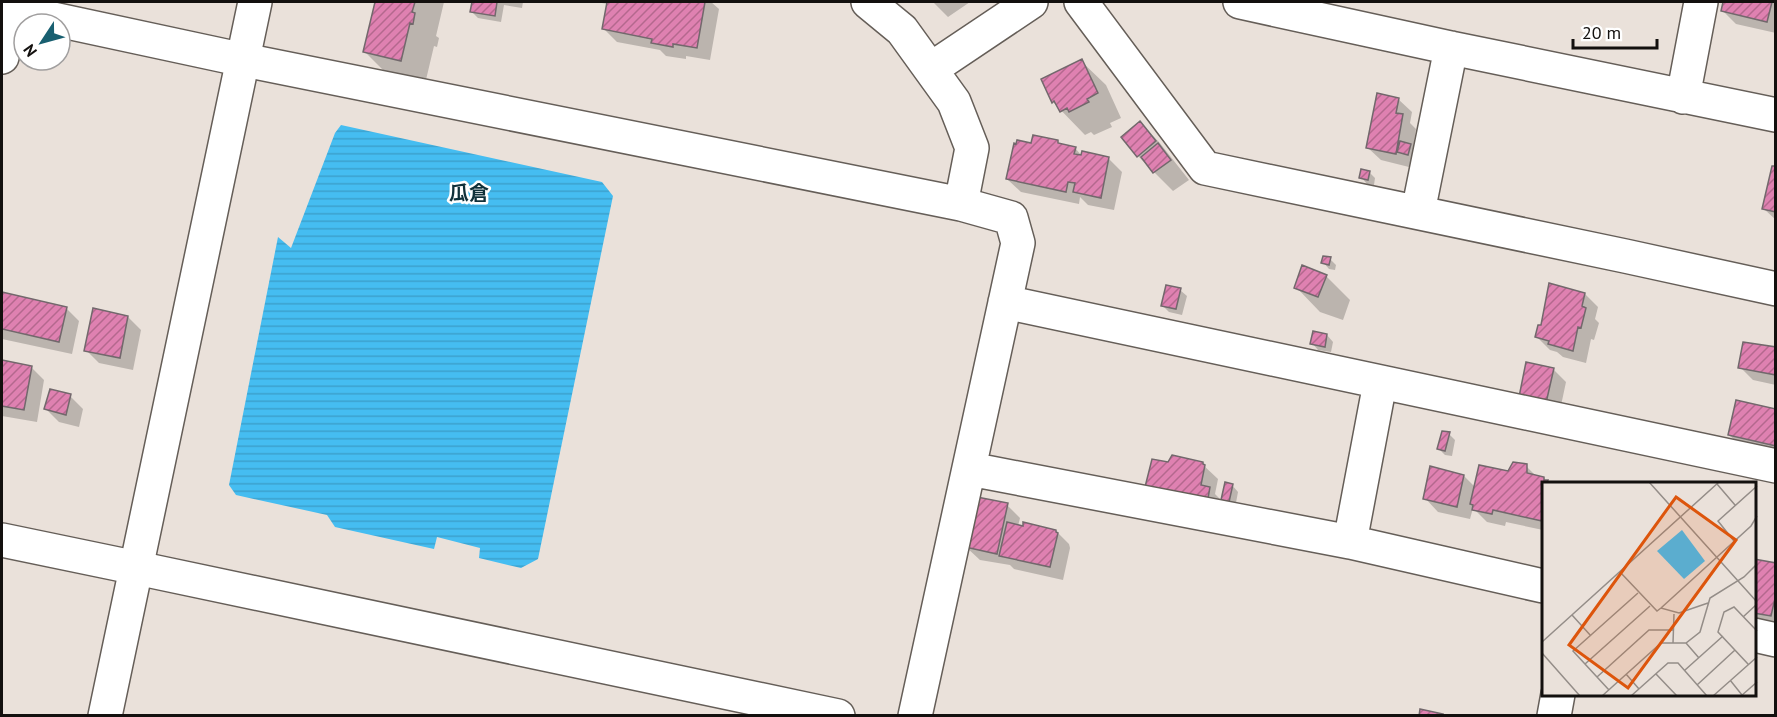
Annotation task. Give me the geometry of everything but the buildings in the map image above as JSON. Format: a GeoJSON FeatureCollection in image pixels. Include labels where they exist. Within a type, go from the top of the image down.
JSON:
{"type":"FeatureCollection","features":[{"type":"Feature","properties":{"kind":"street"},"geometry":{"type":"LineString","coordinates":[[105,716],[255,2]]}},
{"type":"Feature","properties":{"kind":"street"},"geometry":{"type":"LineString","coordinates":[[868,2],[902,30],[954,102],[972,148],[961,204]]}},
{"type":"Feature","properties":{"kind":"street"},"geometry":{"type":"LineString","coordinates":[[931,69],[1031,2]]}},
{"type":"Feature","properties":{"kind":"street"},"geometry":{"type":"LineString","coordinates":[[1081,2],[1205,168],[1776,289]]}},
{"type":"Feature","properties":{"kind":"street"},"geometry":{"type":"LineString","coordinates":[[1240,2],[1776,115]]}},
{"type":"Feature","properties":{"kind":"street"},"geometry":{"type":"LineString","coordinates":[[1683,97],[1701,2]]}},
{"type":"Feature","properties":{"kind":"street"},"geometry":{"type":"LineString","coordinates":[[2,57],[7,9],[244,60],[961,204],[1011,218],[1018,243],[915,716]]}},
{"type":"Feature","properties":{"kind":"street"},"geometry":{"type":"LineString","coordinates":[[1418,212],[1451,48]]}},
{"type":"Feature","properties":{"kind":"street"},"geometry":{"type":"LineString","coordinates":[[1005,302],[1776,466]]}},
{"type":"Feature","properties":{"kind":"street"},"geometry":{"type":"LineString","coordinates":[[1350,542],[1380,383]]}},
{"type":"Feature","properties":{"kind":"street"},"geometry":{"type":"LineString","coordinates":[[970,469],[1350,542],[1542,586]]}},
{"type":"Feature","properties":{"kind":"street"},"geometry":{"type":"LineString","coordinates":[[2,540],[838,716]]}},
{"type":"Feature","properties":{"kind":"street"},"geometry":{"type":"LineString","coordinates":[[1756,635],[1776,640]]}},
{"type":"Feature","properties":{"kind":"street"},"geometry":{"type":"LineString","coordinates":[[1554,716],[1558,696]]}},
{"type":"Feature","properties":{"kind":"water"},"geometry":{"type":"Polygon","coordinates":[[[341,125],[602,182],[613,196],[538,559],[521,568],[479,558],[480,548],[437,537],[434,549],[335,527],[327,515],[236,495],[229,485],[278,237],[291,248],[335,133],[341,125]]]}},
{"type":"Feature","properties":{"kind":"district","name":"瓜倉"},"geometry":{"type":"Point","coordinates":[469,193]}}]}
